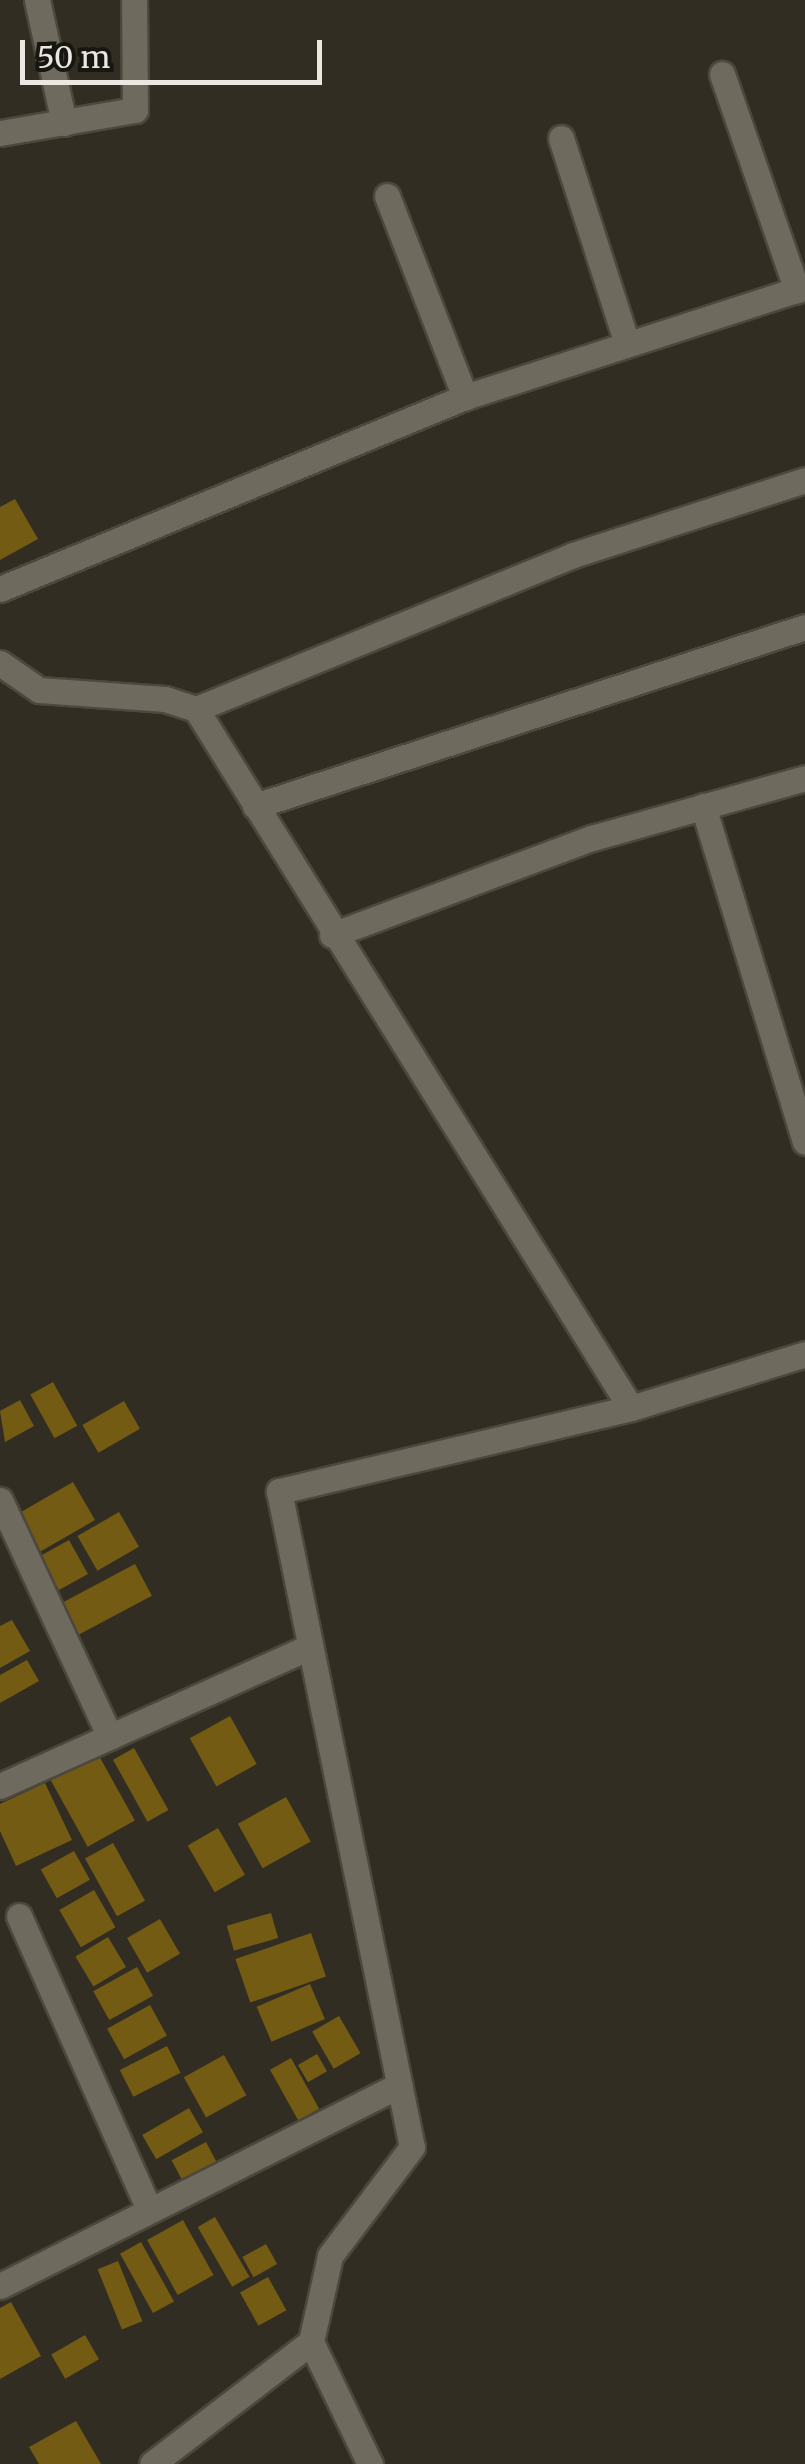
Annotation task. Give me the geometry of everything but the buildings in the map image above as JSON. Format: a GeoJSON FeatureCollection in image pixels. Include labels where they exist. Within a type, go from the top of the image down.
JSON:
{"type":"FeatureCollection","features":[{"type":"Feature","properties":{"kind":"street"},"geometry":{"type":"LineString","coordinates":[[37,0],[64,123]]}},
{"type":"Feature","properties":{"kind":"street"},"geometry":{"type":"LineString","coordinates":[[0,133],[135,110],[134,0]]}},
{"type":"Feature","properties":{"kind":"street"},"geometry":{"type":"LineString","coordinates":[[0,590],[465,398],[801,288],[722,74]]}},
{"type":"Feature","properties":{"kind":"street"},"geometry":{"type":"LineString","coordinates":[[561,138],[627,342]]}},
{"type":"Feature","properties":{"kind":"street"},"geometry":{"type":"LineString","coordinates":[[387,196],[465,398]]}},
{"type":"Feature","properties":{"kind":"street"},"geometry":{"type":"LineString","coordinates":[[0,662],[40,690],[166,699],[196,708],[573,555],[805,480]]}},
{"type":"Feature","properties":{"kind":"street"},"geometry":{"type":"LineString","coordinates":[[255,806],[805,627]]}},
{"type":"Feature","properties":{"kind":"street"},"geometry":{"type":"LineString","coordinates":[[196,708],[332,935],[631,1408]]}},
{"type":"Feature","properties":{"kind":"street"},"geometry":{"type":"LineString","coordinates":[[332,935],[450,886],[805,778]]}},
{"type":"Feature","properties":{"kind":"street"},"geometry":{"type":"LineString","coordinates":[[703,806],[805,1142]]}},
{"type":"Feature","properties":{"kind":"street"},"geometry":{"type":"LineString","coordinates":[[370,2464],[311,2342],[330,2256],[412,2147],[279,1491],[631,1408],[805,1354]]}},
{"type":"Feature","properties":{"kind":"street"},"geometry":{"type":"LineString","coordinates":[[0,1500],[110,1736]]}},
{"type":"Feature","properties":{"kind":"street"},"geometry":{"type":"LineString","coordinates":[[0,1786],[310,1647]]}},
{"type":"Feature","properties":{"kind":"street"},"geometry":{"type":"LineString","coordinates":[[19,1916],[149,2210]]}},
{"type":"Feature","properties":{"kind":"street"},"geometry":{"type":"LineString","coordinates":[[0,2286],[399,2086]]}},
{"type":"Feature","properties":{"kind":"street"},"geometry":{"type":"LineString","coordinates":[[152,2464],[311,2342]]}}]}
